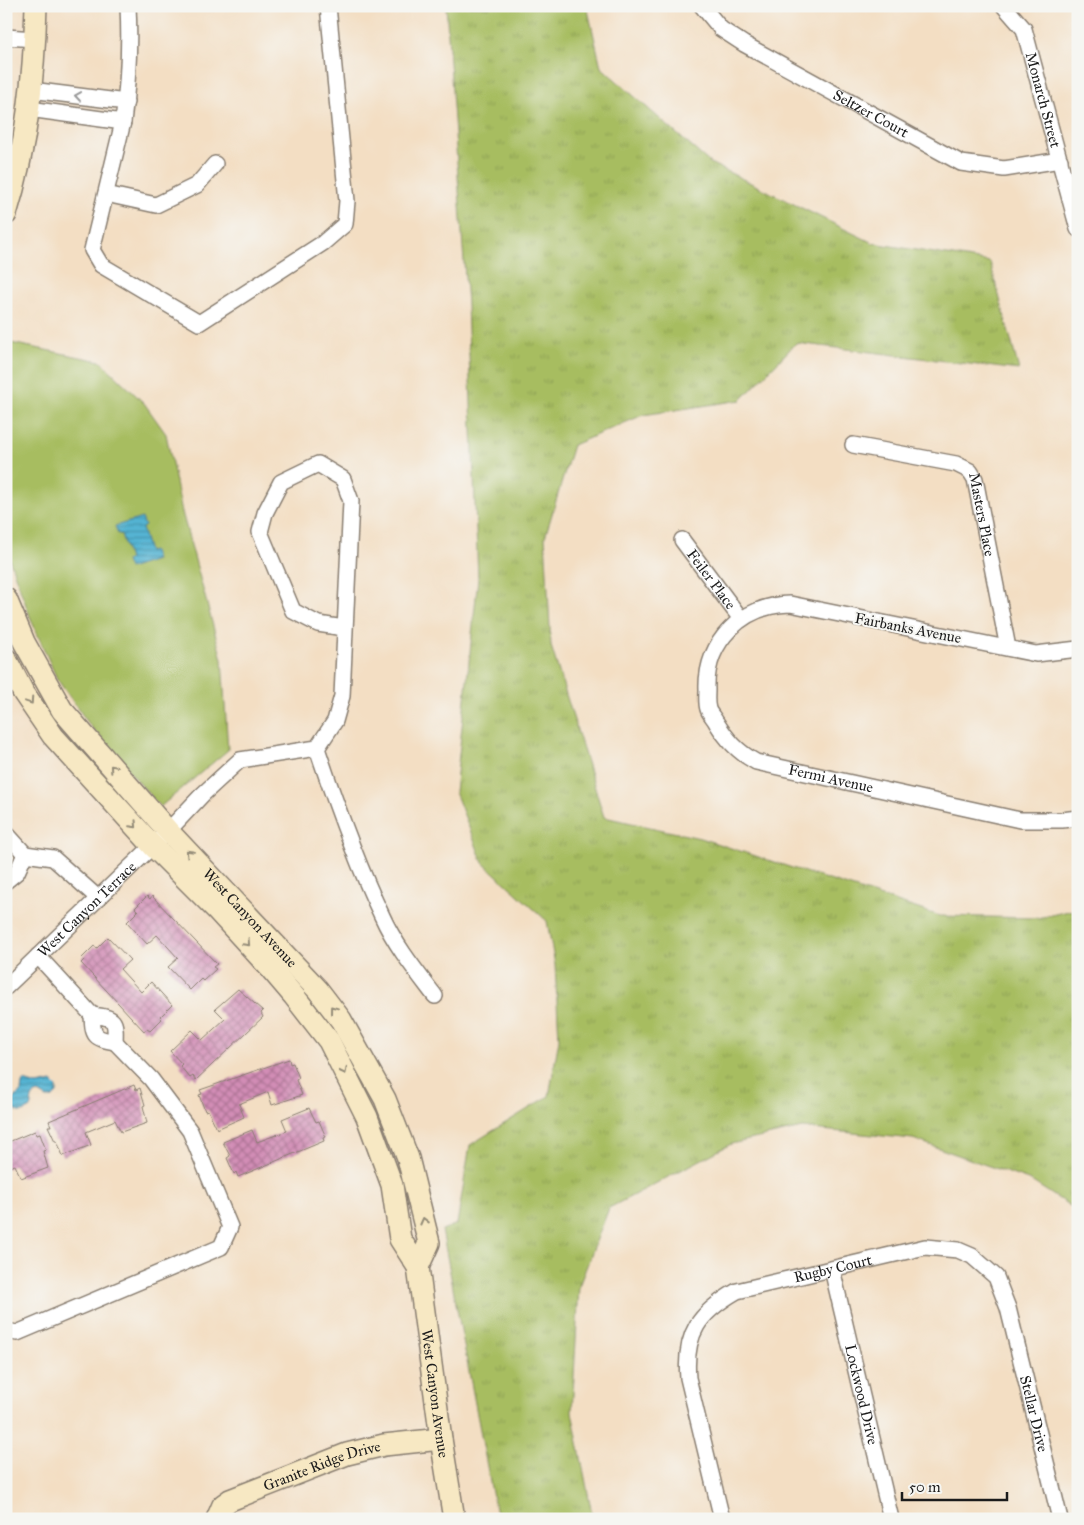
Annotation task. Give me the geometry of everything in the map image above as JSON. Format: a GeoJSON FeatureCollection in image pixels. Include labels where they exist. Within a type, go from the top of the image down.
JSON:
{"type":"FeatureCollection","features":[{"type":"Feature","properties":{"kind":"street"},"geometry":{"type":"LineString","coordinates":[[6,214],[22,152],[30,99],[36,6]]}},
{"type":"Feature","properties":{"kind":"street"},"geometry":{"type":"LineString","coordinates":[[128,6],[126,102],[123,122],[92,250],[101,265],[199,323],[323,243],[345,224],[347,201],[328,6]]}},
{"type":"Feature","properties":{"kind":"street","name":"Seltzer Court"},"geometry":{"type":"LineString","coordinates":[[702,6],[721,29],[744,44],[961,163],[1004,169],[1060,160]]}},
{"type":"Feature","properties":{"kind":"street","name":"Monarch Street"},"geometry":{"type":"LineString","coordinates":[[1004,6],[1024,29],[1078,229]]}},
{"type":"Feature","properties":{"kind":"street"},"geometry":{"type":"LineString","coordinates":[[6,37],[35,39]]}},
{"type":"Feature","properties":{"kind":"street"},"geometry":{"type":"LineString","coordinates":[[30,99],[126,102]]}},
{"type":"Feature","properties":{"kind":"street"},"geometry":{"type":"LineString","coordinates":[[30,99],[123,122]]}},
{"type":"Feature","properties":{"kind":"street"},"geometry":{"type":"LineString","coordinates":[[106,194],[156,205],[197,185],[215,164]]}},
{"type":"Feature","properties":{"kind":"street","name":"Masters Place"},"geometry":{"type":"LineString","coordinates":[[853,446],[956,464],[970,471],[975,479],[1008,648]]}},
{"type":"Feature","properties":{"kind":"street"},"geometry":{"type":"LineString","coordinates":[[344,628],[318,624],[293,611],[260,532],[265,513],[281,482],[318,464],[344,479],[351,501],[342,696],[335,721],[317,748],[342,821],[382,917],[408,960],[435,996]]}},
{"type":"Feature","properties":{"kind":"street","name":"Feiler Place"},"geometry":{"type":"LineString","coordinates":[[682,540],[741,620]]}},
{"type":"Feature","properties":{"kind":"street","name":"West Canyon Avenue"},"geometry":{"type":"LineString","coordinates":[[6,599],[24,642],[62,710],[168,831],[318,990],[341,1020],[385,1099],[408,1158],[429,1243],[418,1267]]}},
{"type":"Feature","properties":{"kind":"street","name":"Fairbanks Avenue"},"geometry":{"type":"LineString","coordinates":[[741,620],[774,604],[790,604],[1036,654],[1078,649]]}},
{"type":"Feature","properties":{"kind":"street","name":"Fermi Avenue"},"geometry":{"type":"LineString","coordinates":[[741,620],[722,637],[713,650],[706,678],[708,709],[726,738],[741,753],[756,762],[1020,820],[1078,818]]}},
{"type":"Feature","properties":{"kind":"street","name":"West Canyon Avenue"},"geometry":{"type":"LineString","coordinates":[[6,658],[23,692],[53,736],[153,846],[216,909],[271,969],[329,1041],[368,1117],[392,1185],[400,1239],[418,1267],[441,1439],[454,1519]]}},
{"type":"Feature","properties":{"kind":"street","name":"West Canyon Terrace"},"geometry":{"type":"LineString","coordinates":[[6,987],[240,760],[317,748]]}},
{"type":"Feature","properties":{"kind":"street"},"geometry":{"type":"LineString","coordinates":[[6,832],[25,854],[53,858],[98,898]]}},
{"type":"Feature","properties":{"kind":"street"},"geometry":{"type":"LineString","coordinates":[[6,881],[17,872],[25,854]]}},
{"type":"Feature","properties":{"kind":"street"},"geometry":{"type":"LineString","coordinates":[[6,1331],[17,1333],[221,1247],[230,1227],[190,1130],[151,1079],[116,1042],[102,1040],[96,1036],[92,1030],[92,1015],[38,956]]}},
{"type":"Feature","properties":{"kind":"street","name":"Rugby Court"},"geometry":{"type":"LineString","coordinates":[[722,1519],[688,1378],[687,1362],[691,1340],[700,1320],[718,1302],[737,1291],[925,1247],[958,1250],[972,1256],[996,1277],[1008,1308]]}},
{"type":"Feature","properties":{"kind":"street","name":"Lockwood Drive"},"geometry":{"type":"LineString","coordinates":[[832,1270],[891,1519]]}},
{"type":"Feature","properties":{"kind":"street","name":"Stellar Drive"},"geometry":{"type":"LineString","coordinates":[[1008,1308],[1060,1519]]}},
{"type":"Feature","properties":{"kind":"street","name":"Granite Ridge Drive"},"geometry":{"type":"LineString","coordinates":[[217,1519],[223,1506],[230,1500],[348,1454],[384,1444],[441,1439]]}},
{"type":"Feature","properties":{"kind":"green space"},"geometry":{"type":"Polygon","coordinates":[[[446,6],[587,6],[601,67],[710,163],[873,243],[990,262],[1019,370],[796,343],[741,400],[643,415],[573,445],[545,537],[551,646],[604,817],[700,838],[940,916],[1037,918],[1078,909],[1078,1211],[1031,1181],[913,1139],[802,1128],[731,1144],[609,1208],[579,1286],[572,1412],[593,1519],[497,1519],[442,1230],[457,1224],[470,1145],[549,1096],[559,1039],[555,965],[547,921],[483,863],[455,792],[478,578],[467,305],[446,6]]]}},
{"type":"Feature","properties":{"kind":"green space"},"geometry":{"type":"Polygon","coordinates":[[[6,342],[100,361],[144,403],[166,434],[182,512],[222,659],[228,750],[160,807],[91,727],[57,679],[32,622],[6,550],[6,342]]]}},
{"type":"Feature","properties":{"kind":"water"},"geometry":{"type":"Polygon","coordinates":[[[142,518],[145,526],[142,528],[149,552],[153,551],[156,560],[129,569],[126,561],[129,559],[121,534],[118,534],[115,526],[142,518]]]}},
{"type":"Feature","properties":{"kind":"water"},"geometry":{"type":"Polygon","coordinates":[[[24,1081],[37,1085],[52,1082],[57,1087],[57,1093],[52,1098],[47,1098],[39,1093],[36,1094],[33,1097],[30,1108],[21,1112],[17,1111],[14,1109],[13,1101],[21,1092],[24,1081]]]}},
{"type":"Feature","properties":{"kind":"building"},"geometry":{"type":"Polygon","coordinates":[[[147,896],[150,899],[152,896],[217,964],[213,967],[216,969],[203,981],[201,979],[190,990],[168,967],[178,958],[157,935],[147,944],[127,922],[138,911],[135,908],[147,896]]]}},
{"type":"Feature","properties":{"kind":"building"},"geometry":{"type":"Polygon","coordinates":[[[108,937],[130,960],[120,969],[141,992],[151,982],[172,1005],[150,1031],[147,1029],[144,1031],[81,963],[84,960],[82,958],[94,946],[97,948],[108,937]]]}},
{"type":"Feature","properties":{"kind":"building"},"geometry":{"type":"Polygon","coordinates":[[[238,989],[263,1011],[261,1013],[263,1017],[196,1080],[193,1076],[190,1078],[180,1066],[182,1064],[170,1051],[192,1030],[202,1040],[225,1019],[215,1009],[238,989]]]}},
{"type":"Feature","properties":{"kind":"building"},"geometry":{"type":"Polygon","coordinates":[[[289,1059],[290,1064],[293,1063],[299,1078],[296,1080],[302,1095],[272,1105],[268,1092],[239,1104],[244,1117],[217,1129],[208,1110],[205,1111],[199,1095],[202,1094],[200,1090],[289,1059]]]}},
{"type":"Feature","properties":{"kind":"building"},"geometry":{"type":"Polygon","coordinates":[[[134,1085],[136,1090],[140,1088],[145,1105],[143,1106],[147,1123],[121,1132],[115,1120],[86,1132],[91,1145],[63,1156],[48,1126],[51,1126],[49,1121],[134,1085]]]}},
{"type":"Feature","properties":{"kind":"building"},"geometry":{"type":"Polygon","coordinates":[[[309,1108],[316,1122],[319,1121],[326,1137],[323,1138],[324,1141],[238,1177],[236,1172],[234,1174],[227,1158],[230,1156],[223,1142],[252,1130],[257,1142],[287,1131],[282,1119],[309,1108]]]}},
{"type":"Feature","properties":{"kind":"building"},"geometry":{"type":"Polygon","coordinates":[[[35,1131],[36,1135],[40,1134],[46,1150],[43,1151],[48,1168],[21,1178],[15,1165],[6,1169],[6,1143],[35,1131]]]}}]}
